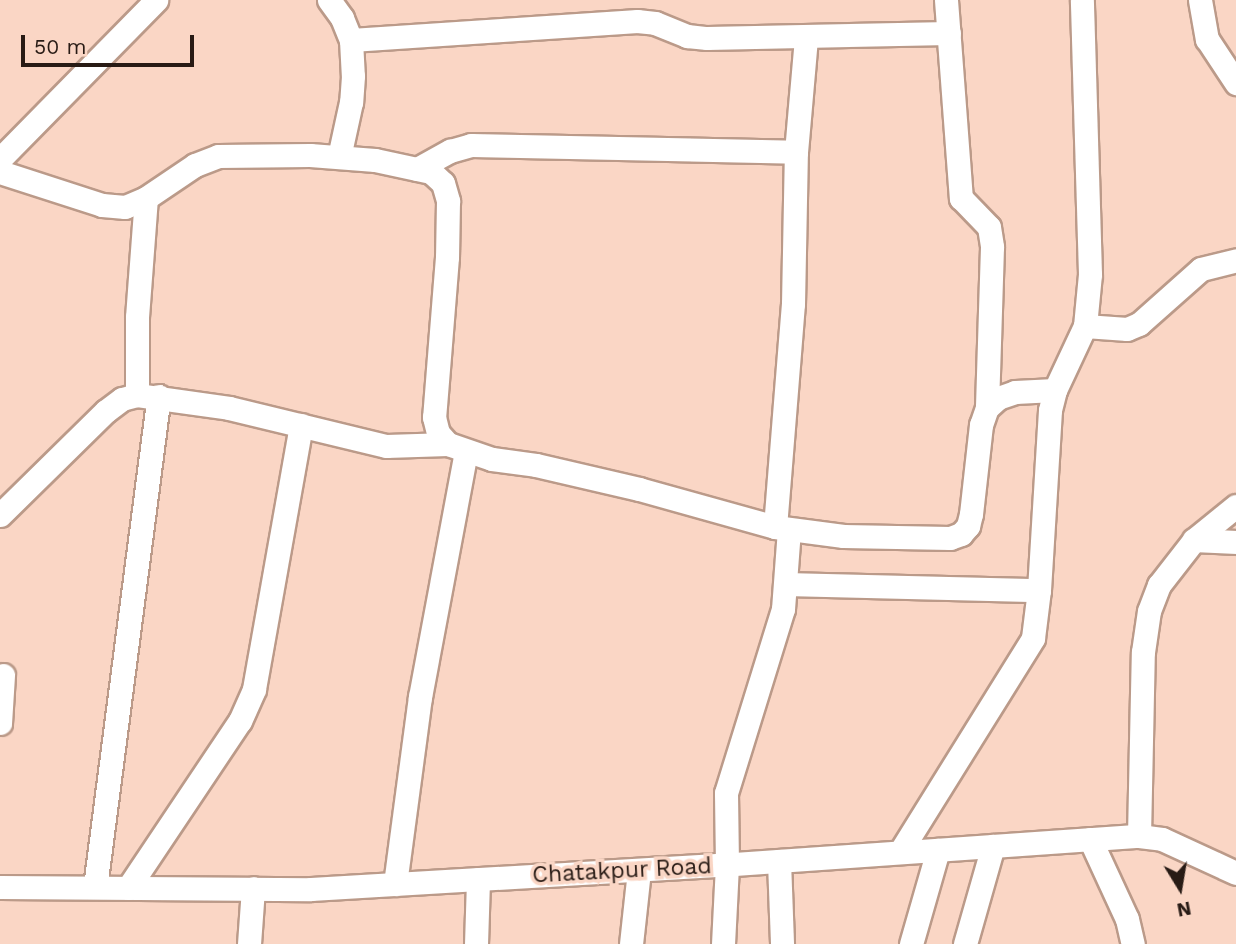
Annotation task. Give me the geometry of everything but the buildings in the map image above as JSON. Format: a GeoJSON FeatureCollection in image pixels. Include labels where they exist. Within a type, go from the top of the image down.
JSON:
{"type":"FeatureCollection","features":[{"type":"Feature","properties":{"kind":"street"},"geometry":{"type":"LineString","coordinates":[[156,0],[2,174],[102,205],[125,207],[146,198],[195,165],[218,156],[256,153],[340,157],[431,172],[443,183],[448,201],[447,257],[434,417],[438,432],[457,448]]}},
{"type":"Feature","properties":{"kind":"street"},"geometry":{"type":"LineString","coordinates":[[329,0],[342,18],[351,40],[351,102],[340,157]]}},
{"type":"Feature","properties":{"kind":"street"},"geometry":{"type":"LineString","coordinates":[[0,515],[106,411],[122,399],[148,396],[229,408],[386,446],[457,448],[639,489],[782,528],[843,536],[950,538],[961,534],[968,526],[971,514],[981,425],[987,408],[992,247],[989,227],[961,198],[946,0]]}},
{"type":"Feature","properties":{"kind":"street"},"geometry":{"type":"LineString","coordinates":[[900,852],[1033,638],[1039,590],[1050,410],[1055,390],[1085,326],[1090,274],[1082,0]]}},
{"type":"Feature","properties":{"kind":"street"},"geometry":{"type":"LineString","coordinates":[[1200,0],[1206,39],[1236,83]]}},
{"type":"Feature","properties":{"kind":"street"},"geometry":{"type":"LineString","coordinates":[[351,40],[637,21],[655,23],[687,36],[806,37],[949,33]]}},
{"type":"Feature","properties":{"kind":"street"},"geometry":{"type":"LineString","coordinates":[[723,944],[727,785],[783,609],[786,584],[782,528],[793,304],[796,152],[806,37]]}},
{"type":"Feature","properties":{"kind":"street"},"geometry":{"type":"LineString","coordinates":[[417,169],[450,151],[471,145],[796,152]]}},
{"type":"Feature","properties":{"kind":"street"},"geometry":{"type":"LineString","coordinates":[[95,887],[148,396],[137,317],[146,198]]}},
{"type":"Feature","properties":{"kind":"street"},"geometry":{"type":"LineString","coordinates":[[1085,326],[1127,329],[1139,324],[1202,268],[1236,260]]}},
{"type":"Feature","properties":{"kind":"street"},"geometry":{"type":"LineString","coordinates":[[987,408],[998,398],[1015,392],[1055,390]]}},
{"type":"Feature","properties":{"kind":"street"},"geometry":{"type":"LineString","coordinates":[[128,888],[240,721],[254,690],[301,425]]}},
{"type":"Feature","properties":{"kind":"street"},"geometry":{"type":"LineString","coordinates":[[395,884],[457,448]]}},
{"type":"Feature","properties":{"kind":"street"},"geometry":{"type":"LineString","coordinates":[[1139,836],[1143,652],[1149,611],[1159,585],[1194,540],[1236,506]]}},
{"type":"Feature","properties":{"kind":"street"},"geometry":{"type":"LineString","coordinates":[[1194,540],[1236,542]]}},
{"type":"Feature","properties":{"kind":"street"},"geometry":{"type":"LineString","coordinates":[[786,584],[1039,590]]}},
{"type":"Feature","properties":{"kind":"street"},"geometry":{"type":"LineString","coordinates":[[0,723],[3,675]]}},
{"type":"Feature","properties":{"kind":"street","name":"Chatakpur Road"},"geometry":{"type":"LineString","coordinates":[[0,887],[253,888],[395,884],[727,865],[1139,836],[1161,839],[1236,873]]}},
{"type":"Feature","properties":{"kind":"street"},"geometry":{"type":"LineString","coordinates":[[1090,839],[1127,919],[1133,944]]}},
{"type":"Feature","properties":{"kind":"street"},"geometry":{"type":"LineString","coordinates":[[965,944],[993,846]]}},
{"type":"Feature","properties":{"kind":"street"},"geometry":{"type":"LineString","coordinates":[[911,944],[938,850]]}},
{"type":"Feature","properties":{"kind":"street"},"geometry":{"type":"LineString","coordinates":[[779,861],[782,944]]}},
{"type":"Feature","properties":{"kind":"street"},"geometry":{"type":"LineString","coordinates":[[631,944],[639,870]]}},
{"type":"Feature","properties":{"kind":"street"},"geometry":{"type":"LineString","coordinates":[[476,944],[478,879]]}},
{"type":"Feature","properties":{"kind":"street"},"geometry":{"type":"LineString","coordinates":[[249,944],[253,888]]}}]}
